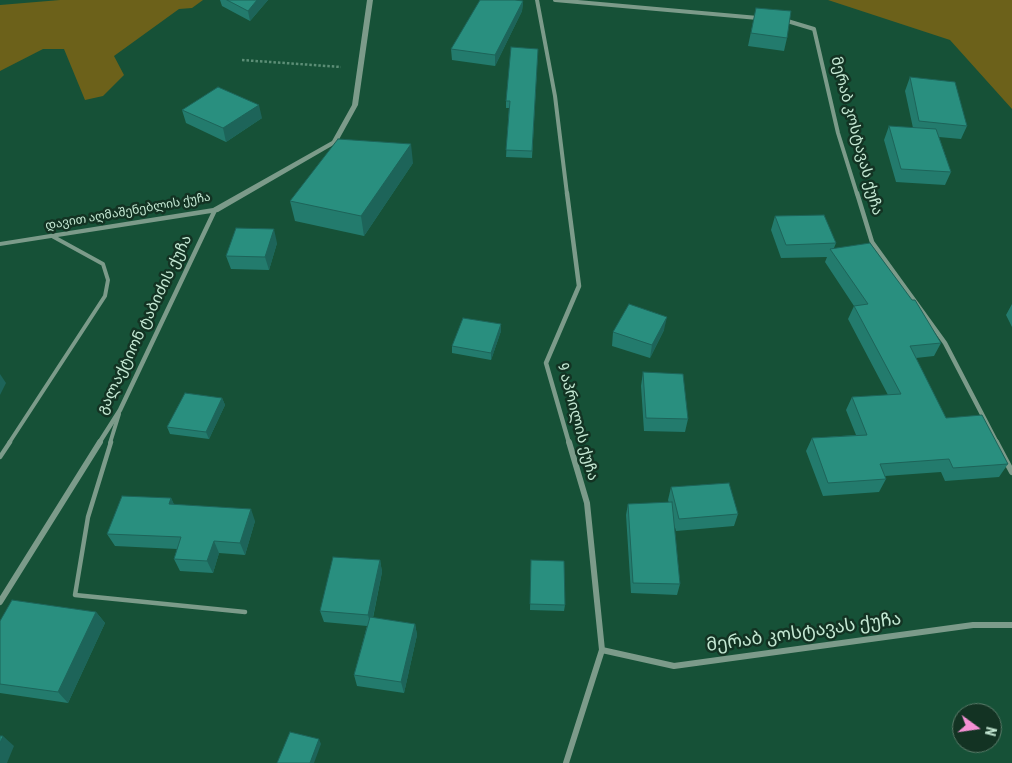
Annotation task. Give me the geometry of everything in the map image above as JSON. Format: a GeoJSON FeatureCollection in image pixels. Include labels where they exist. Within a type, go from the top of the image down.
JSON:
{"type":"FeatureCollection","features":[{"type":"Feature","properties":{"kind":"street","name":"დავით აღმაშენებლის ქუჩა"},"geometry":{"type":"LineString","coordinates":[[0,244],[215,210],[335,142],[355,104],[370,0]]}},
{"type":"Feature","properties":{"kind":"street","name":"9 აპრილის ქუჩა"},"geometry":{"type":"LineString","coordinates":[[537,0],[555,96],[578,286],[546,363],[587,504],[602,650],[566,763]]}},
{"type":"Feature","properties":{"kind":"street"},"geometry":{"type":"LineString","coordinates":[[555,0],[759,18]]}},
{"type":"Feature","properties":{"kind":"street","name":"მერაბ კოსტავას ქუჩა"},"geometry":{"type":"LineString","coordinates":[[779,20],[788,20],[814,29],[838,132],[872,242],[945,343],[1012,472]]}},
{"type":"Feature","properties":{"kind":"street","name":"გალაქტიონ ტაბიძის ქუჩა"},"geometry":{"type":"LineString","coordinates":[[0,602],[120,410],[215,210]]}},
{"type":"Feature","properties":{"kind":"street","name":"მერაბ კოსტავას ქუჩა"},"geometry":{"type":"LineString","coordinates":[[602,650],[674,666],[973,624],[1012,625]]}},
{"type":"Feature","properties":{"kind":"lane"},"geometry":{"type":"LineString","coordinates":[[0,457],[106,296],[108,280],[102,264],[52,236]]}},
{"type":"Feature","properties":{"kind":"lane"},"geometry":{"type":"LineString","coordinates":[[120,410],[88,517],[75,595],[244,612]]}},
{"type":"Feature","properties":{"kind":"path"},"geometry":{"type":"LineString","coordinates":[[242,60],[359,68]]}},
{"type":"Feature","properties":{"kind":"shaded area"},"geometry":{"type":"Polygon","coordinates":[[[60,0],[203,0],[192,8],[179,9],[114,56],[124,75],[103,96],[85,100],[64,49],[43,49],[0,71],[0,5],[60,0]]]}},
{"type":"Feature","properties":{"kind":"shaded area"},"geometry":{"type":"Polygon","coordinates":[[[828,0],[1012,0],[1012,109],[950,40],[828,0]]]}},
{"type":"Feature","properties":{"kind":"building"},"geometry":{"type":"Polygon","coordinates":[[[227,0],[257,0],[248,11],[227,0]]]}},
{"type":"Feature","properties":{"kind":"building"},"geometry":{"type":"Polygon","coordinates":[[[480,0],[523,1],[495,55],[451,49],[480,0]]]}},
{"type":"Feature","properties":{"kind":"building"},"geometry":{"type":"Polygon","coordinates":[[[756,8],[791,11],[787,38],[751,33],[756,8]]]}},
{"type":"Feature","properties":{"kind":"building"},"geometry":{"type":"Polygon","coordinates":[[[511,47],[538,49],[532,151],[506,150],[510,101],[506,101],[511,47]]]}},
{"type":"Feature","properties":{"kind":"building"},"geometry":{"type":"Polygon","coordinates":[[[910,77],[955,82],[967,126],[919,121],[910,77]]]}},
{"type":"Feature","properties":{"kind":"building"},"geometry":{"type":"Polygon","coordinates":[[[218,87],[259,105],[223,128],[182,110],[218,87]]]}},
{"type":"Feature","properties":{"kind":"building"},"geometry":{"type":"Polygon","coordinates":[[[889,126],[936,129],[951,172],[901,169],[889,126]]]}},
{"type":"Feature","properties":{"kind":"building"},"geometry":{"type":"Polygon","coordinates":[[[338,139],[411,144],[361,216],[290,201],[338,139]]]}},
{"type":"Feature","properties":{"kind":"building"},"geometry":{"type":"Polygon","coordinates":[[[824,215],[836,243],[786,245],[775,216],[824,215]]]}},
{"type":"Feature","properties":{"kind":"building"},"geometry":{"type":"Polygon","coordinates":[[[236,228],[274,229],[265,257],[226,256],[236,228]]]}},
{"type":"Feature","properties":{"kind":"building"},"geometry":{"type":"Polygon","coordinates":[[[870,243],[912,300],[915,300],[941,343],[910,346],[946,418],[982,415],[1008,464],[953,468],[949,459],[880,464],[886,479],[828,483],[812,438],[867,435],[852,397],[901,394],[854,306],[868,304],[830,249],[870,243]]]}},
{"type":"Feature","properties":{"kind":"building"},"geometry":{"type":"Polygon","coordinates":[[[629,304],[667,317],[652,345],[613,332],[629,304]]]}},
{"type":"Feature","properties":{"kind":"building"},"geometry":{"type":"Polygon","coordinates":[[[463,318],[501,324],[491,353],[452,346],[463,318]]]}},
{"type":"Feature","properties":{"kind":"building"},"geometry":{"type":"Polygon","coordinates":[[[643,372],[683,374],[688,419],[646,418],[643,372]]]}},
{"type":"Feature","properties":{"kind":"building"},"geometry":{"type":"Polygon","coordinates":[[[185,393],[222,398],[206,432],[167,427],[185,393]]]}},
{"type":"Feature","properties":{"kind":"building"},"geometry":{"type":"Polygon","coordinates":[[[729,483],[738,514],[679,519],[671,487],[729,483]]]}},
{"type":"Feature","properties":{"kind":"building"},"geometry":{"type":"Polygon","coordinates":[[[122,496],[171,498],[169,504],[251,509],[240,543],[214,541],[207,561],[174,559],[181,537],[107,534],[122,496]]]}},
{"type":"Feature","properties":{"kind":"building"},"geometry":{"type":"Polygon","coordinates":[[[672,502],[680,584],[633,583],[628,504],[672,502]]]}},
{"type":"Feature","properties":{"kind":"building"},"geometry":{"type":"Polygon","coordinates":[[[333,557],[380,560],[368,615],[320,611],[333,557]]]}},
{"type":"Feature","properties":{"kind":"building"},"geometry":{"type":"Polygon","coordinates":[[[531,560],[564,561],[565,605],[530,604],[531,560]]]}},
{"type":"Feature","properties":{"kind":"building"},"geometry":{"type":"Polygon","coordinates":[[[12,600],[96,612],[58,692],[0,684],[0,621],[12,600]]]}},
{"type":"Feature","properties":{"kind":"building"},"geometry":{"type":"Polygon","coordinates":[[[370,617],[415,624],[401,682],[354,675],[370,617]]]}},
{"type":"Feature","properties":{"kind":"building"},"geometry":{"type":"Polygon","coordinates":[[[290,732],[319,739],[310,763],[277,763],[290,732]]]}}]}
